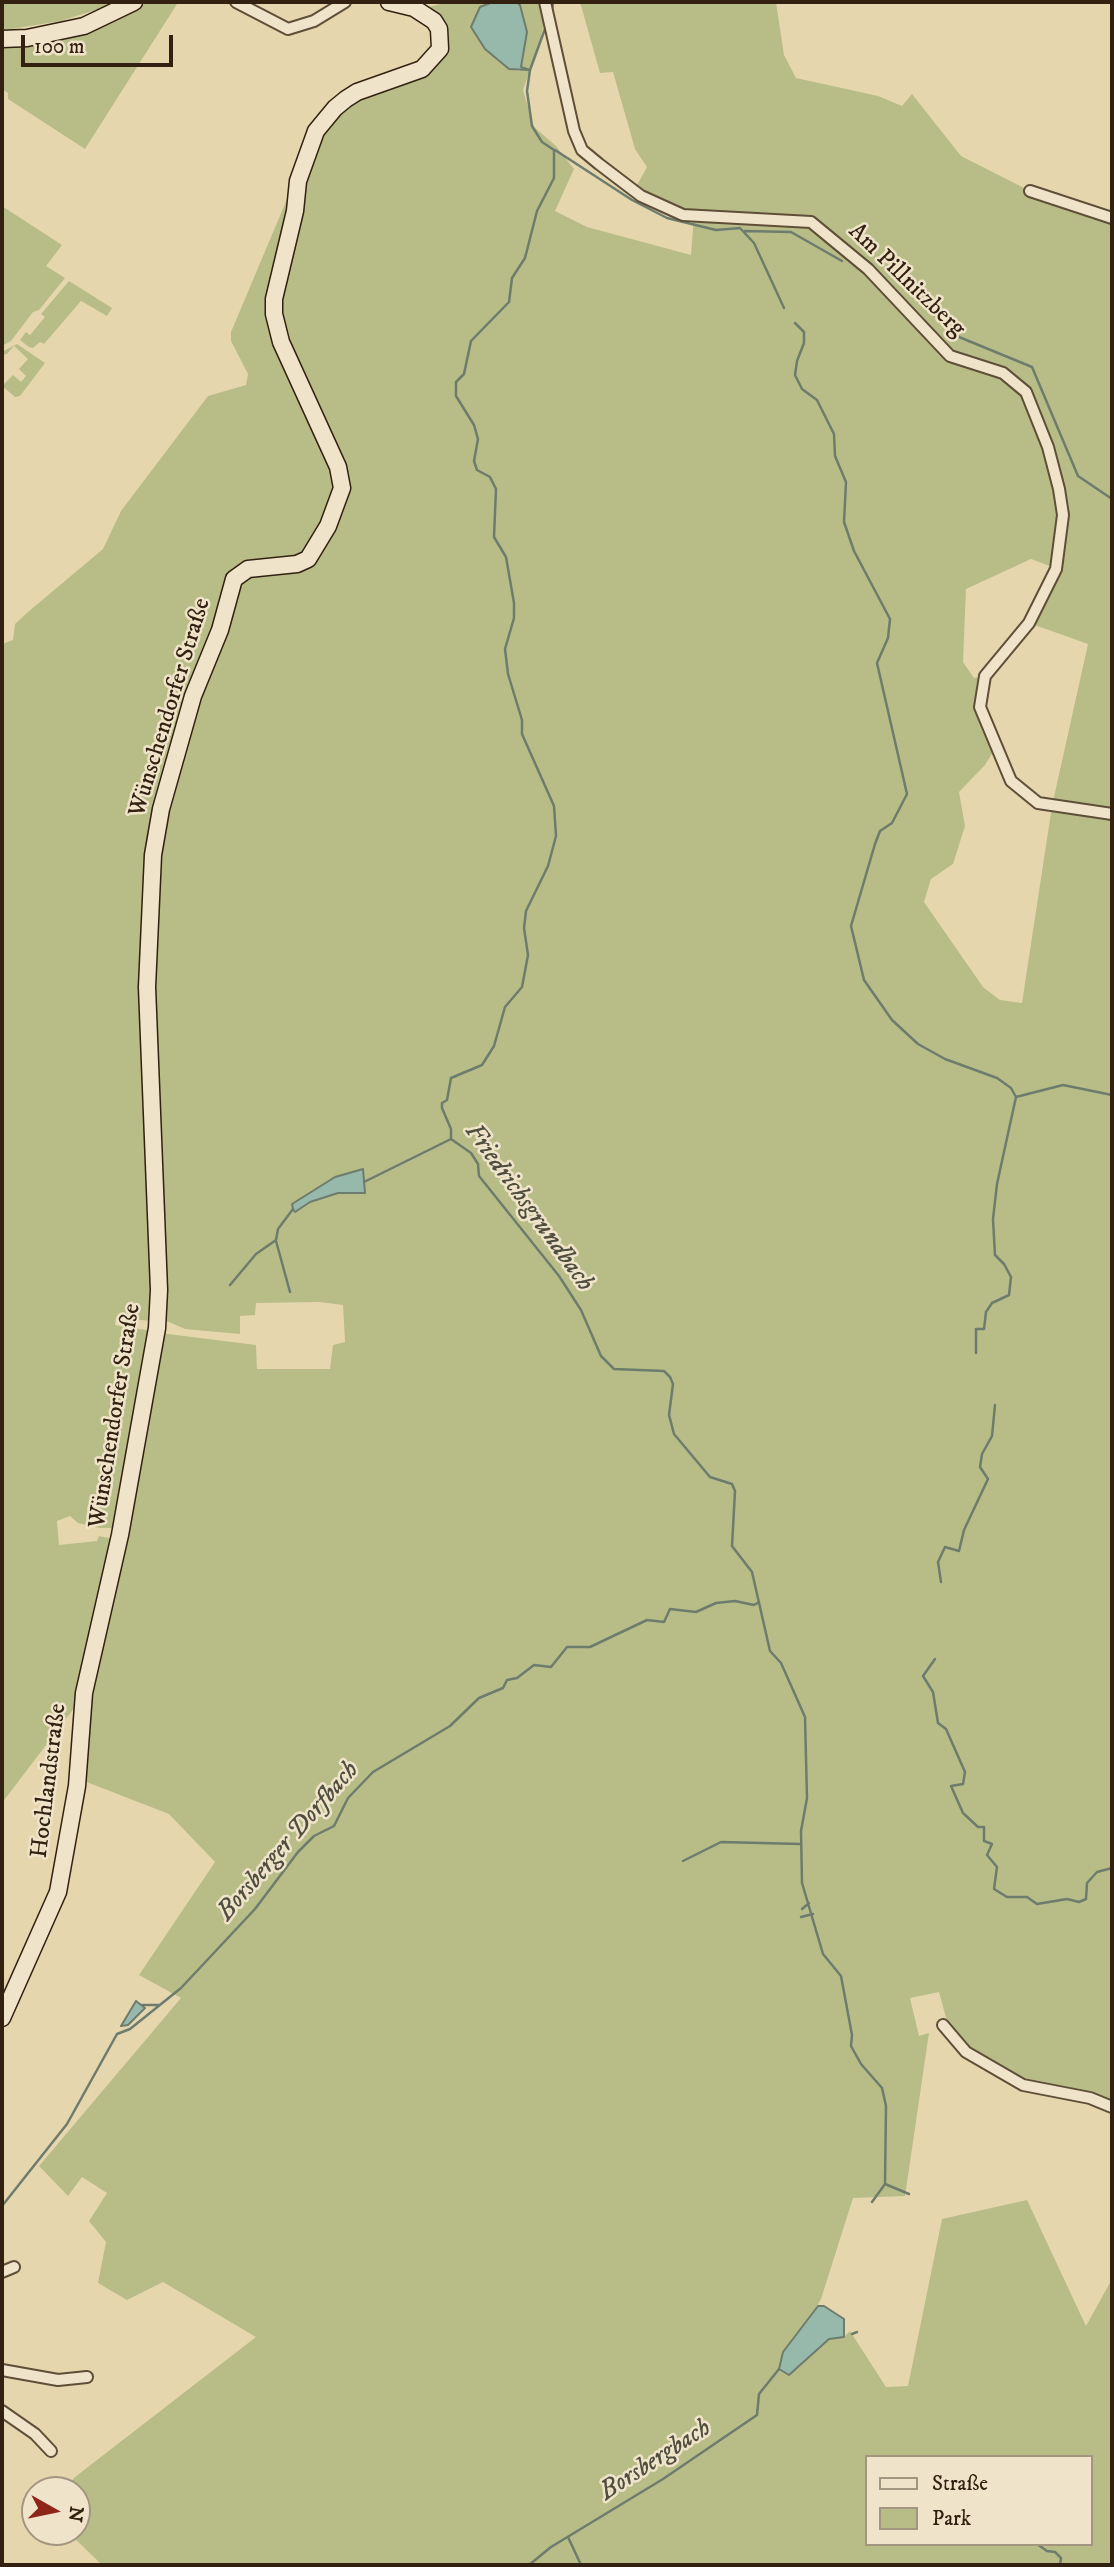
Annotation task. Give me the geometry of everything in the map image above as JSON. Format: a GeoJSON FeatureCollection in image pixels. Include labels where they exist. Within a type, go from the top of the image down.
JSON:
{"type":"FeatureCollection","features":[{"type":"Feature","properties":{"kind":"street"},"geometry":{"type":"LineString","coordinates":[[2,39],[27,38],[84,26],[134,2]]}},
{"type":"Feature","properties":{"kind":"street"},"geometry":{"type":"LineString","coordinates":[[236,2],[288,29],[314,21],[345,2]]}},
{"type":"Feature","properties":{"kind":"street","name":"Wünschendorfer Straße"},"geometry":{"type":"LineString","coordinates":[[92,1653],[120,1535],[157,1328],[159,1290],[148,962],[153,855],[161,809],[193,696],[220,630],[233,579],[248,569],[297,564],[308,559],[328,526],[342,488],[338,467],[276,327],[274,299],[277,276],[295,211],[298,181],[316,131],[335,108],[357,92],[422,69],[439,49],[439,29],[434,21],[414,8],[389,2]]}},
{"type":"Feature","properties":{"kind":"street","name":"Am Pillnitzberg"},"geometry":{"type":"LineString","coordinates":[[546,6],[574,131],[582,150],[640,196],[683,215],[722,219],[791,218],[811,222],[868,269],[950,356],[1003,373],[1026,392],[1039,421],[1059,489],[1063,515],[1056,569],[1029,623],[985,676],[980,707],[1011,782],[1038,803],[1112,814]]}},
{"type":"Feature","properties":{"kind":"street"},"geometry":{"type":"LineString","coordinates":[[1030,191],[1112,218]]}},
{"type":"Feature","properties":{"kind":"street","name":"Hochlandstraße"},"geometry":{"type":"LineString","coordinates":[[2,2018],[8,1987],[58,1892],[77,1787],[82,1713],[92,1653]]}},
{"type":"Feature","properties":{"kind":"street"},"geometry":{"type":"LineString","coordinates":[[943,2025],[965,2052],[1023,2085],[1090,2098],[1112,2107]]}},
{"type":"Feature","properties":{"kind":"street"},"geometry":{"type":"LineString","coordinates":[[2,2272],[14,2267]]}},
{"type":"Feature","properties":{"kind":"street"},"geometry":{"type":"LineString","coordinates":[[2,2370],[58,2380],[87,2377]]}},
{"type":"Feature","properties":{"kind":"street"},"geometry":{"type":"LineString","coordinates":[[2,2411],[35,2434],[51,2451]]}},
{"type":"Feature","properties":{"kind":"green space"},"geometry":{"type":"Polygon","coordinates":[[[2,2],[120,2],[61,21],[5,30],[2,29],[2,2]]]}},
{"type":"Feature","properties":{"kind":"green space"},"geometry":{"type":"Polygon","coordinates":[[[148,2],[177,4],[85,149],[8,99],[8,93],[2,89],[2,48],[36,45],[84,34],[118,20],[148,2]]]}},
{"type":"Feature","properties":{"kind":"green space"},"geometry":{"type":"Polygon","coordinates":[[[449,2],[493,2],[480,7],[471,27],[485,49],[509,69],[520,71],[527,32],[516,2],[545,2],[547,10],[540,40],[523,90],[534,127],[556,146],[574,169],[555,211],[587,227],[691,255],[694,215],[636,187],[647,167],[635,149],[613,72],[600,73],[580,2],[776,2],[784,55],[796,78],[878,96],[902,106],[912,94],[961,156],[1030,191],[1112,218],[1112,2107],[1035,2084],[968,2049],[948,2025],[939,1992],[910,1998],[919,2036],[929,2033],[905,2196],[853,2198],[821,2299],[806,2325],[783,2352],[789,2374],[829,2339],[844,2337],[850,2331],[886,2387],[908,2386],[942,2219],[1027,2200],[1086,2326],[1112,2279],[1112,2565],[102,2565],[82,2546],[91,2546],[91,2476],[76,2476],[256,2337],[163,2282],[127,2300],[98,2283],[106,2242],[89,2221],[107,2193],[82,2177],[68,2196],[39,2166],[181,1998],[139,1975],[215,1862],[169,1814],[84,1781],[84,1721],[160,1333],[256,1345],[257,1369],[330,1369],[333,1345],[345,1342],[343,1305],[319,1302],[256,1303],[255,1315],[240,1316],[240,1334],[185,1329],[162,1319],[152,952],[164,814],[235,589],[245,575],[294,569],[345,495],[287,346],[277,310],[313,144],[347,103],[444,50],[424,8],[449,2]],[[1031,559],[966,589],[963,662],[974,678],[985,676],[980,691],[995,749],[985,765],[959,792],[965,826],[953,864],[931,879],[924,902],[983,987],[1000,1000],[1022,1003],[1052,806],[1088,644],[1029,623],[1055,568],[1031,559]]]}},
{"type":"Feature","properties":{"kind":"green space"},"geometry":{"type":"Polygon","coordinates":[[[290,192],[270,298],[336,475],[336,494],[305,556],[240,569],[148,860],[153,1321],[116,1318],[115,1325],[152,1331],[117,1524],[112,1528],[100,1528],[78,1523],[70,1516],[57,1521],[59,1545],[97,1541],[99,1536],[114,1539],[78,1703],[2,1803],[2,644],[13,640],[15,624],[103,549],[121,511],[208,396],[246,385],[248,374],[231,341],[231,332],[290,192]]]}},
{"type":"Feature","properties":{"kind":"green space"},"geometry":{"type":"Polygon","coordinates":[[[2,206],[62,245],[46,266],[65,278],[39,310],[33,312],[11,341],[2,346],[2,206]]]}},
{"type":"Feature","properties":{"kind":"green space"},"geometry":{"type":"Polygon","coordinates":[[[69,281],[112,308],[107,316],[81,301],[44,344],[40,342],[33,348],[29,347],[20,340],[26,332],[30,335],[45,317],[41,314],[69,281]]]}},
{"type":"Feature","properties":{"kind":"green space"},"geometry":{"type":"Polygon","coordinates":[[[17,344],[45,363],[20,396],[15,397],[2,386],[2,382],[4,384],[13,375],[21,382],[26,376],[19,369],[28,359],[14,346],[7,354],[2,355],[2,352],[17,344]]]}},
{"type":"Feature","properties":{"kind":"shaded area"},"geometry":{"type":"Polygon","coordinates":[[[493,2],[516,2],[520,5],[527,32],[521,67],[530,70],[509,69],[485,49],[471,27],[480,7],[493,2]]]}},
{"type":"Feature","properties":{"kind":"shaded area"},"geometry":{"type":"Polygon","coordinates":[[[363,1169],[365,1193],[338,1193],[310,1202],[295,1212],[293,1209],[292,1204],[335,1177],[363,1169]]]}},
{"type":"Feature","properties":{"kind":"shaded area"},"geometry":{"type":"Polygon","coordinates":[[[136,2001],[145,2008],[128,2025],[121,2026],[136,2001]]]}},
{"type":"Feature","properties":{"kind":"shaded area"},"geometry":{"type":"Polygon","coordinates":[[[818,2306],[824,2306],[844,2319],[844,2337],[829,2339],[789,2375],[779,2369],[783,2352],[818,2306]]]}},
{"type":"Feature","properties":{"kind":"waterway","name":"Friedrichsgrundbach"},"geometry":{"type":"LineString","coordinates":[[552,10],[553,2]]}},
{"type":"Feature","properties":{"kind":"waterway","name":"Friedrichsgrundbach"},"geometry":{"type":"LineString","coordinates":[[546,26],[530,70],[527,91],[532,126],[542,142],[554,150],[554,178],[537,211],[525,258],[512,278],[509,302],[471,341],[464,374],[456,382],[456,396],[474,425],[478,439],[474,461],[477,470],[490,477],[496,489],[494,537],[506,557],[514,603],[514,618],[505,649],[508,674],[522,720],[522,734],[554,806],[556,836],[548,866],[526,911],[524,928],[528,955],[522,987],[505,1007],[494,1046],[482,1065],[451,1078],[447,1100],[442,1103],[442,1108],[451,1129],[451,1139],[471,1153],[478,1164],[479,1176],[559,1276],[581,1310],[601,1356],[614,1369],[664,1371],[670,1377],[673,1384],[669,1415],[674,1434],[710,1477],[732,1484],[735,1491],[732,1546],[752,1572],[770,1651],[781,1663],[805,1717],[807,1798],[801,1831],[802,1883],[823,1954],[841,1976],[852,2035],[851,2046],[861,2064],[882,2088],[886,2106],[885,2184],[872,2202]]}},
{"type":"Feature","properties":{"kind":"waterway"},"geometry":{"type":"LineString","coordinates":[[555,150],[632,200],[667,218],[716,230],[740,228],[754,243],[784,308]]}},
{"type":"Feature","properties":{"kind":"waterway"},"geometry":{"type":"LineString","coordinates":[[745,231],[791,232],[842,261]]}},
{"type":"Feature","properties":{"kind":"waterway"},"geometry":{"type":"LineString","coordinates":[[901,284],[959,337],[1032,367],[1078,476],[1112,499]]}},
{"type":"Feature","properties":{"kind":"waterway"},"geometry":{"type":"LineString","coordinates":[[795,323],[804,332],[804,343],[795,375],[802,389],[817,400],[834,434],[835,456],[846,482],[844,522],[854,551],[890,619],[888,638],[877,663],[907,794],[892,823],[880,831],[851,926],[864,980],[892,1020],[918,1044],[945,1059],[997,1078],[1011,1088],[1016,1097],[997,1184],[993,1219],[995,1255],[1011,1277],[1009,1295],[992,1303],[986,1312],[984,1329],[976,1329],[976,1353]]}},
{"type":"Feature","properties":{"kind":"waterway"},"geometry":{"type":"LineString","coordinates":[[1016,1097],[1063,1085],[1112,1095]]}},
{"type":"Feature","properties":{"kind":"waterway"},"geometry":{"type":"LineString","coordinates":[[364,1182],[451,1139]]}},
{"type":"Feature","properties":{"kind":"waterway"},"geometry":{"type":"LineString","coordinates":[[230,1285],[256,1254],[276,1240],[278,1229],[293,1209]]}},
{"type":"Feature","properties":{"kind":"waterway"},"geometry":{"type":"LineString","coordinates":[[276,1241],[290,1292]]}},
{"type":"Feature","properties":{"kind":"waterway"},"geometry":{"type":"LineString","coordinates":[[941,1582],[938,1562],[945,1547],[959,1551],[964,1530],[988,1479],[980,1467],[982,1454],[992,1436],[995,1405]]}},
{"type":"Feature","properties":{"kind":"waterway","name":"Borsberger Dorfbach"},"geometry":{"type":"LineString","coordinates":[[2,2206],[67,2124],[117,2034],[130,2029],[181,1988],[255,1909],[298,1852],[314,1836],[334,1826],[348,1798],[373,1772],[450,1726],[479,1698],[503,1688],[507,1680],[517,1678],[534,1665],[551,1667],[567,1647],[590,1647],[647,1620],[664,1622],[670,1609],[696,1612],[716,1603],[735,1601],[754,1605],[759,1602]]}},
{"type":"Feature","properties":{"kind":"waterway"},"geometry":{"type":"LineString","coordinates":[[935,1659],[923,1676],[933,1692],[938,1723],[946,1729],[965,1772],[963,1784],[951,1786],[963,1813],[978,1827],[984,1827],[984,1841],[992,1844],[987,1855],[997,1867],[994,1889],[1007,1897],[1027,1897],[1037,1904],[1067,1899],[1079,1902],[1086,1899],[1087,1883],[1097,1872],[1112,1868]]}},
{"type":"Feature","properties":{"kind":"waterway"},"geometry":{"type":"LineString","coordinates":[[683,1861],[721,1842],[800,1844]]}},
{"type":"Feature","properties":{"kind":"waterway","name":"Friedrichsgrundbach"},"geometry":{"type":"LineString","coordinates":[[802,1909],[809,1903]]}},
{"type":"Feature","properties":{"kind":"waterway"},"geometry":{"type":"LineString","coordinates":[[801,1917],[813,1914]]}},
{"type":"Feature","properties":{"kind":"waterway"},"geometry":{"type":"LineString","coordinates":[[142,2005],[159,2005]]}},
{"type":"Feature","properties":{"kind":"waterway"},"geometry":{"type":"LineString","coordinates":[[885,2184],[909,2194]]}},
{"type":"Feature","properties":{"kind":"waterway","name":"Friedrichsgrundbach"},"geometry":{"type":"LineString","coordinates":[[852,2334],[857,2332]]}},
{"type":"Feature","properties":{"kind":"waterway","name":"Borsbergbach"},"geometry":{"type":"LineString","coordinates":[[529,2565],[551,2547],[663,2479],[757,2415],[759,2394],[779,2369]]}},
{"type":"Feature","properties":{"kind":"waterway"},"geometry":{"type":"LineString","coordinates":[[568,2537],[581,2565]]}},
{"type":"Feature","properties":{"kind":"waterway","name":"Friedrichsgrundbach"},"geometry":{"type":"LineString","coordinates":[[1040,2546],[1055,2552],[1061,2558],[1060,2565]]}}]}
